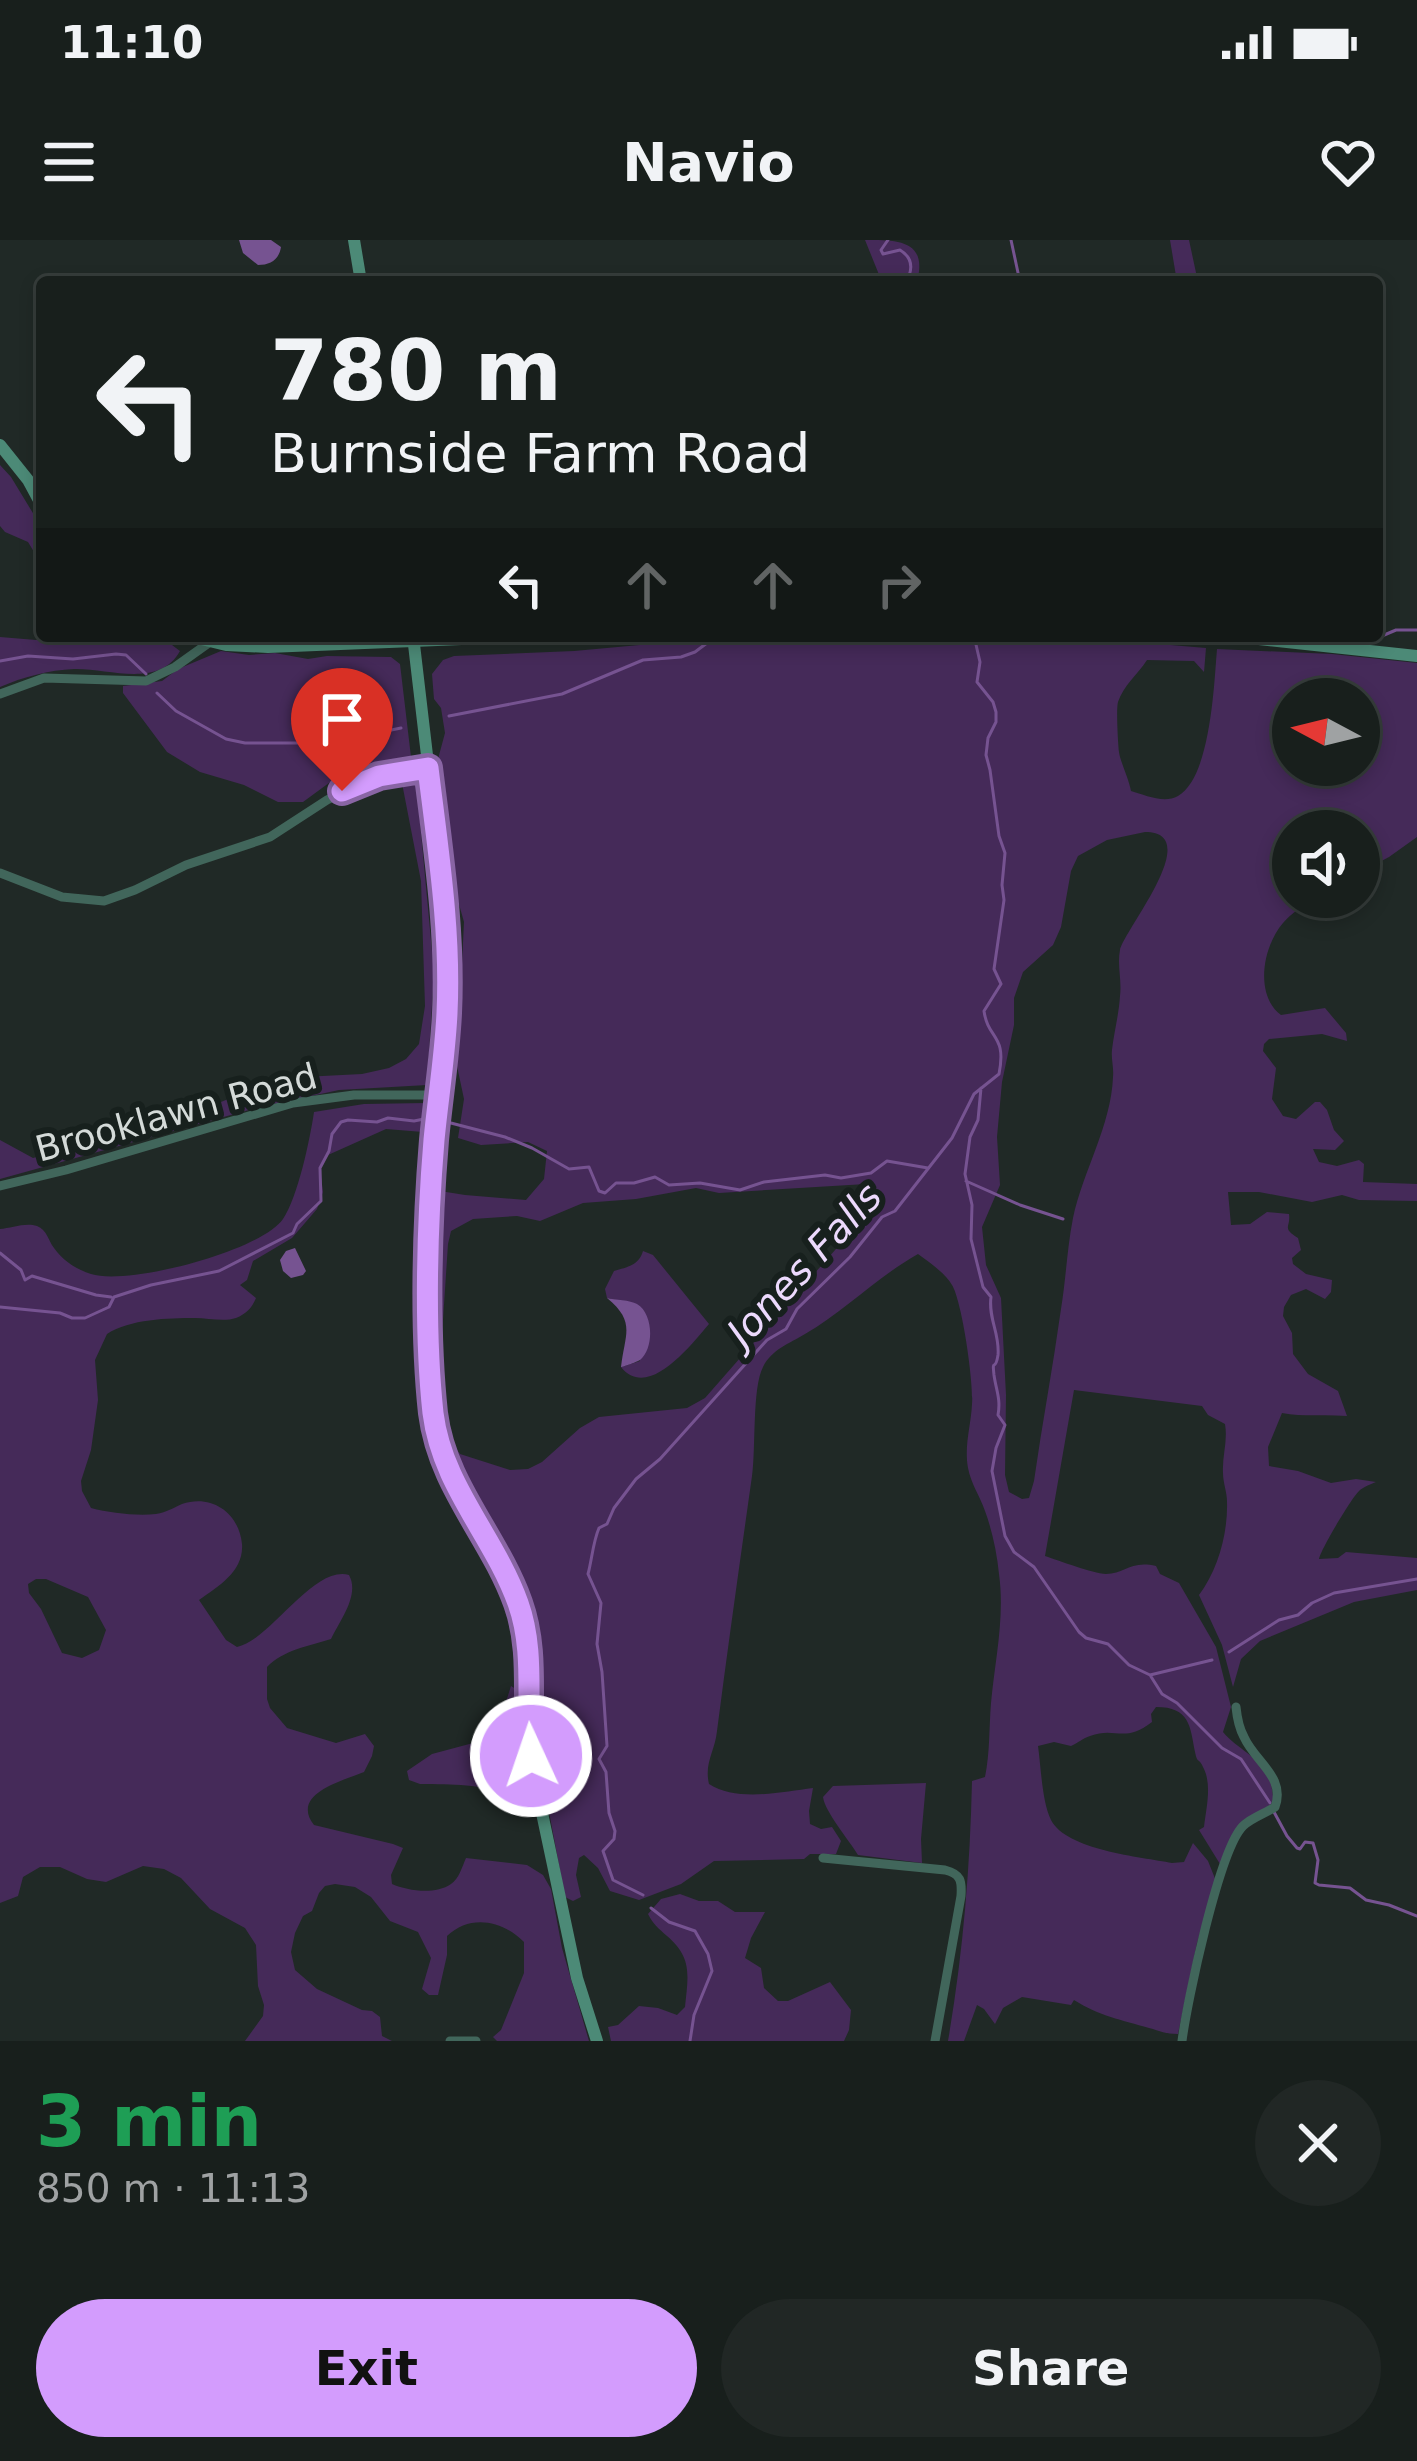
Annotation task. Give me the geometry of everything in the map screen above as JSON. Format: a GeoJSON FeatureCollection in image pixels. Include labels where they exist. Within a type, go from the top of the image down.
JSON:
{"type":"FeatureCollection","features":[{"type":"Feature","properties":{"kind":"main road"},"geometry":{"type":"LineString","coordinates":[[355,240],[360,276]]}},
{"type":"Feature","properties":{"kind":"main road"},"geometry":{"type":"LineString","coordinates":[[0,445],[36,495]]}},
{"type":"Feature","properties":{"kind":"main road"},"geometry":{"type":"LineString","coordinates":[[210,642],[268,647],[359,642]]}},
{"type":"Feature","properties":{"kind":"main road"},"geometry":{"type":"LineString","coordinates":[[414,642],[448,959],[429,1256],[436,1433],[449,1473],[514,1594],[525,1626],[533,1768],[577,1978],[597,2041]]}},
{"type":"Feature","properties":{"kind":"main road"},"geometry":{"type":"LineString","coordinates":[[1288,642],[1417,656]]}},
{"type":"Feature","properties":{"kind":"street"},"geometry":{"type":"LineString","coordinates":[[0,694],[44,678],[146,681],[175,668],[210,642]]}},
{"type":"Feature","properties":{"kind":"street"},"geometry":{"type":"LineString","coordinates":[[0,873],[62,897],[119,898],[186,865],[269,837],[359,784],[428,768]]}},
{"type":"Feature","properties":{"kind":"street","name":"Brooklawn Road"},"geometry":{"type":"LineString","coordinates":[[0,1186],[293,1103],[370,1094],[439,1095]]}},
{"type":"Feature","properties":{"kind":"street"},"geometry":{"type":"LineString","coordinates":[[1182,2041],[1199,1955],[1227,1857],[1244,1826],[1272,1809],[1279,1797],[1276,1782],[1244,1739],[1236,1707]]}},
{"type":"Feature","properties":{"kind":"street"},"geometry":{"type":"LineString","coordinates":[[823,1858],[945,1870],[962,1880],[935,2041]]}},
{"type":"Feature","properties":{"kind":"street"},"geometry":{"type":"LineString","coordinates":[[450,2041],[476,2041]]}},
{"type":"Feature","properties":{"kind":"shaded area"},"geometry":{"type":"Polygon","coordinates":[[[239,240],[271,240],[281,247],[273,261],[258,265],[243,253],[239,240]]]}},
{"type":"Feature","properties":{"kind":"shaded area"},"geometry":{"type":"Polygon","coordinates":[[[865,240],[899,242],[914,250],[918,276],[880,276],[865,240]]]}},
{"type":"Feature","properties":{"kind":"shaded area"},"geometry":{"type":"Polygon","coordinates":[[[1170,240],[1189,240],[1197,276],[1176,276],[1170,240]]]}},
{"type":"Feature","properties":{"kind":"shaded area"},"geometry":{"type":"Polygon","coordinates":[[[0,465],[36,518],[36,555],[28,542],[0,526],[0,465]]]}},
{"type":"Feature","properties":{"kind":"shaded area"},"geometry":{"type":"Polygon","coordinates":[[[0,637],[36,642],[168,642],[180,651],[171,663],[146,673],[65,670],[0,687],[0,637]]]}},
{"type":"Feature","properties":{"kind":"shaded area"},"geometry":{"type":"Polygon","coordinates":[[[672,642],[1135,642],[1206,648],[1204,672],[1194,661],[1147,660],[1118,702],[1119,752],[1131,791],[1167,799],[1189,786],[1198,770],[1209,728],[1217,649],[1417,663],[1417,837],[1380,862],[1380,810],[1272,810],[1272,918],[1288,918],[1266,957],[1267,995],[1281,1015],[1325,1008],[1346,1033],[1347,1041],[1322,1034],[1269,1039],[1263,1051],[1276,1068],[1272,1099],[1283,1116],[1296,1119],[1320,1102],[1344,1141],[1335,1150],[1313,1149],[1319,1162],[1337,1166],[1359,1160],[1364,1164],[1363,1182],[1417,1184],[1417,1201],[1359,1200],[1342,1195],[1312,1202],[1259,1192],[1228,1192],[1231,1225],[1250,1224],[1267,1212],[1289,1214],[1288,1229],[1298,1238],[1301,1250],[1292,1258],[1293,1264],[1306,1274],[1332,1280],[1325,1299],[1306,1289],[1291,1295],[1283,1316],[1292,1333],[1293,1354],[1308,1374],[1338,1391],[1347,1416],[1282,1413],[1268,1447],[1269,1466],[1331,1483],[1376,1482],[1355,1496],[1319,1559],[1338,1558],[1346,1552],[1417,1558],[1417,1590],[1354,1602],[1260,1641],[1241,1659],[1233,1687],[1222,1645],[1199,1595],[1216,1563],[1226,1526],[1225,1424],[1202,1406],[1074,1390],[1045,1556],[1106,1574],[1156,1566],[1160,1574],[1179,1583],[1216,1647],[1231,1707],[1223,1732],[1270,1779],[1274,1800],[1243,1820],[1220,1864],[1199,1830],[1204,1827],[1208,1783],[1189,1726],[1176,1710],[1156,1707],[1152,1722],[1134,1732],[1099,1733],[1071,1746],[1054,1742],[1038,1746],[1051,1820],[1072,1839],[1172,1863],[1184,1862],[1193,1843],[1208,1861],[1216,1881],[1178,2034],[1111,2017],[1074,2000],[1071,2005],[1022,1997],[1003,2008],[995,2024],[977,2005],[964,2041],[948,2041],[965,1911],[972,1781],[985,1777],[988,1759],[1001,1590],[992,1534],[968,1468],[972,1394],[960,1307],[949,1281],[918,1254],[776,1351],[763,1367],[757,1389],[752,1476],[709,1784],[746,1794],[813,1788],[810,1824],[832,1827],[841,1841],[836,1854],[714,1861],[681,1884],[639,1900],[610,1891],[598,1868],[584,1855],[576,1875],[581,1897],[573,1901],[565,1897],[535,1737],[536,1654],[526,1611],[449,1461],[436,1386],[443,1382],[450,1440],[460,1454],[510,1470],[542,1462],[599,1417],[687,1408],[705,1398],[872,1208],[877,1193],[866,1184],[719,1193],[696,1188],[583,1203],[540,1221],[517,1216],[473,1219],[451,1231],[437,1349],[440,1191],[526,1200],[544,1179],[547,1151],[528,1142],[481,1145],[458,1138],[464,1099],[457,1066],[464,922],[438,759],[445,733],[432,674],[443,660],[672,642]],[[1145,832],[1107,840],[1078,856],[1053,945],[1023,972],[1014,998],[997,1137],[1000,1185],[982,1227],[986,1265],[1001,1298],[1005,1475],[1009,1492],[1022,1499],[1029,1498],[1034,1481],[1073,1218],[1111,1095],[1120,950],[1157,884],[1167,848],[1162,836],[1145,832]]]}},
{"type":"Feature","properties":{"kind":"shaded area"},"geometry":{"type":"Polygon","coordinates":[[[221,651],[308,659],[391,657],[400,664],[411,757],[333,780],[303,802],[278,802],[244,785],[200,772],[167,752],[123,693],[123,686],[162,681],[221,651]]]}},
{"type":"Feature","properties":{"kind":"shaded area"},"geometry":{"type":"Polygon","coordinates":[[[401,778],[416,779],[434,973],[427,1085],[339,1090],[260,1107],[0,1179],[0,1140],[33,1158],[185,1117],[254,1083],[362,1074],[406,1059],[419,1044],[425,1006],[421,881],[401,778]]]}},
{"type":"Feature","properties":{"kind":"shaded area"},"geometry":{"type":"Polygon","coordinates":[[[426,1103],[423,1132],[386,1129],[328,1155],[320,1169],[323,1192],[317,1209],[292,1238],[253,1261],[247,1280],[240,1285],[256,1298],[248,1310],[226,1320],[150,1320],[107,1334],[95,1360],[98,1400],[82,1491],[91,1508],[106,1511],[156,1514],[204,1502],[230,1515],[240,1533],[242,1554],[229,1577],[199,1600],[226,1640],[237,1647],[264,1631],[321,1581],[349,1575],[351,1599],[331,1639],[288,1653],[267,1667],[267,1699],[287,1728],[336,1743],[365,1734],[374,1746],[364,1772],[322,1790],[313,1797],[308,1814],[314,1825],[403,1848],[391,1875],[392,1884],[406,1888],[430,1891],[451,1884],[466,1858],[527,1865],[543,1875],[551,1889],[562,1948],[589,2041],[497,2041],[493,2037],[501,2030],[524,1973],[524,1942],[486,1922],[456,1929],[447,1936],[438,1995],[429,1995],[422,1989],[431,1958],[418,1932],[390,1921],[371,1897],[355,1887],[335,1884],[319,1893],[295,1933],[291,1952],[295,1970],[317,1989],[372,2011],[380,2017],[382,2036],[392,2041],[245,2041],[263,2016],[256,1945],[245,1928],[210,1909],[181,1878],[164,1869],[143,1866],[106,1882],[60,1867],[40,1867],[23,1877],[18,1896],[0,1903],[0,1229],[37,1226],[70,1264],[91,1274],[134,1275],[222,1254],[270,1231],[283,1219],[298,1183],[314,1112],[364,1104],[426,1103]],[[46,1579],[28,1584],[29,1593],[62,1653],[82,1658],[99,1650],[106,1630],[88,1597],[46,1579]]]}},
{"type":"Feature","properties":{"kind":"shaded area"},"geometry":{"type":"Polygon","coordinates":[[[295,1248],[306,1271],[291,1278],[280,1260],[295,1248]]]}},
{"type":"Feature","properties":{"kind":"shaded area"},"geometry":{"type":"Polygon","coordinates":[[[643,1251],[653,1255],[709,1324],[668,1366],[644,1378],[621,1367],[640,1361],[638,1305],[607,1298],[605,1289],[614,1271],[636,1262],[643,1251]]]}},
{"type":"Feature","properties":{"kind":"shaded area"},"geometry":{"type":"Polygon","coordinates":[[[607,1298],[637,1304],[647,1315],[650,1340],[639,1361],[621,1367],[625,1321],[607,1298]]]}},
{"type":"Feature","properties":{"kind":"shaded area"},"geometry":{"type":"Polygon","coordinates":[[[511,1686],[519,1691],[516,1742],[526,1802],[486,1788],[409,1780],[407,1771],[432,1754],[496,1733],[511,1686]]]}},
{"type":"Feature","properties":{"kind":"shaded area"},"geometry":{"type":"Polygon","coordinates":[[[926,1783],[922,1863],[858,1855],[823,1797],[833,1786],[926,1783]]]}},
{"type":"Feature","properties":{"kind":"shaded area"},"geometry":{"type":"Polygon","coordinates":[[[680,1894],[718,1901],[735,1912],[765,1912],[745,1958],[761,1968],[764,1988],[778,2001],[830,1982],[851,2010],[844,2041],[611,2041],[608,2027],[618,2025],[639,2006],[677,2015],[685,2007],[685,1960],[648,1914],[661,1899],[680,1894]]]}},
{"type":"Feature","properties":{"kind":"waterway","name":"Jones Falls"},"geometry":{"type":"LineString","coordinates":[[888,240],[883,254],[900,250],[906,255],[909,276]]}},
{"type":"Feature","properties":{"kind":"waterway"},"geometry":{"type":"LineString","coordinates":[[1011,240],[1019,276]]}},
{"type":"Feature","properties":{"kind":"waterway"},"geometry":{"type":"LineString","coordinates":[[1383,636],[1417,630]]}},
{"type":"Feature","properties":{"kind":"waterway","name":"Jones Falls"},"geometry":{"type":"LineString","coordinates":[[643,1895],[613,1880],[603,1851],[615,1831],[606,1772],[599,1759],[607,1746],[597,1644],[601,1603],[588,1574],[595,1539],[636,1479],[660,1459],[767,1340],[786,1329],[797,1309],[850,1257],[882,1217],[895,1211],[952,1138],[974,1094],[999,1074],[1001,1051],[984,1011],[1001,984],[994,969],[1005,853],[986,755],[996,712],[977,682],[980,662],[975,642]]}},
{"type":"Feature","properties":{"kind":"waterway"},"geometry":{"type":"LineString","coordinates":[[449,716],[562,694],[643,660],[681,657],[707,643]]}},
{"type":"Feature","properties":{"kind":"waterway"},"geometry":{"type":"LineString","coordinates":[[0,661],[116,654],[126,655],[146,674]]}},
{"type":"Feature","properties":{"kind":"waterway"},"geometry":{"type":"LineString","coordinates":[[157,693],[176,711],[226,739],[245,743],[328,743],[401,728]]}},
{"type":"Feature","properties":{"kind":"waterway"},"geometry":{"type":"LineString","coordinates":[[981,1088],[965,1174],[972,1205],[971,1239],[983,1287],[991,1297],[998,1347],[993,1369],[998,1415],[1005,1425],[992,1471],[1005,1536],[1014,1552],[1034,1567],[1079,1632],[1108,1644],[1129,1665],[1150,1675],[1162,1694],[1241,1759],[1270,1803]]}},
{"type":"Feature","properties":{"kind":"waterway"},"geometry":{"type":"LineString","coordinates":[[0,1307],[85,1318],[109,1307],[114,1297],[219,1271],[293,1233],[321,1201],[320,1168],[341,1122],[424,1119]]}},
{"type":"Feature","properties":{"kind":"waterway"},"geometry":{"type":"LineString","coordinates":[[447,1122],[505,1137],[569,1169],[589,1167],[599,1191],[605,1193],[616,1183],[655,1177],[669,1185],[700,1183],[740,1190],[764,1182],[871,1173],[887,1161],[928,1168]]}},
{"type":"Feature","properties":{"kind":"waterway"},"geometry":{"type":"LineString","coordinates":[[966,1181],[1063,1219]]}},
{"type":"Feature","properties":{"kind":"waterway"},"geometry":{"type":"LineString","coordinates":[[0,1253],[21,1270],[25,1280],[32,1276],[111,1297]]}},
{"type":"Feature","properties":{"kind":"waterway"},"geometry":{"type":"LineString","coordinates":[[1229,1652],[1334,1593],[1417,1579]]}},
{"type":"Feature","properties":{"kind":"waterway"},"geometry":{"type":"LineString","coordinates":[[1150,1675],[1212,1660]]}},
{"type":"Feature","properties":{"kind":"waterway"},"geometry":{"type":"LineString","coordinates":[[1274,1812],[1297,1848],[1313,1843],[1318,1860],[1315,1883],[1350,1888],[1366,1900],[1417,1916]]}},
{"type":"Feature","properties":{"kind":"waterway","name":"Jones Falls"},"geometry":{"type":"LineString","coordinates":[[651,1908],[669,1922],[695,1931],[708,1954],[712,1971],[694,2015],[690,2041]]}},
{"type":"Feature","properties":{"kind":"route"},"geometry":{"type":"LineString","coordinates":[[342,791],[379,776],[428,768],[448,976],[430,1205],[433,1412],[449,1473],[514,1594],[525,1626],[531,1756]]}}]}
